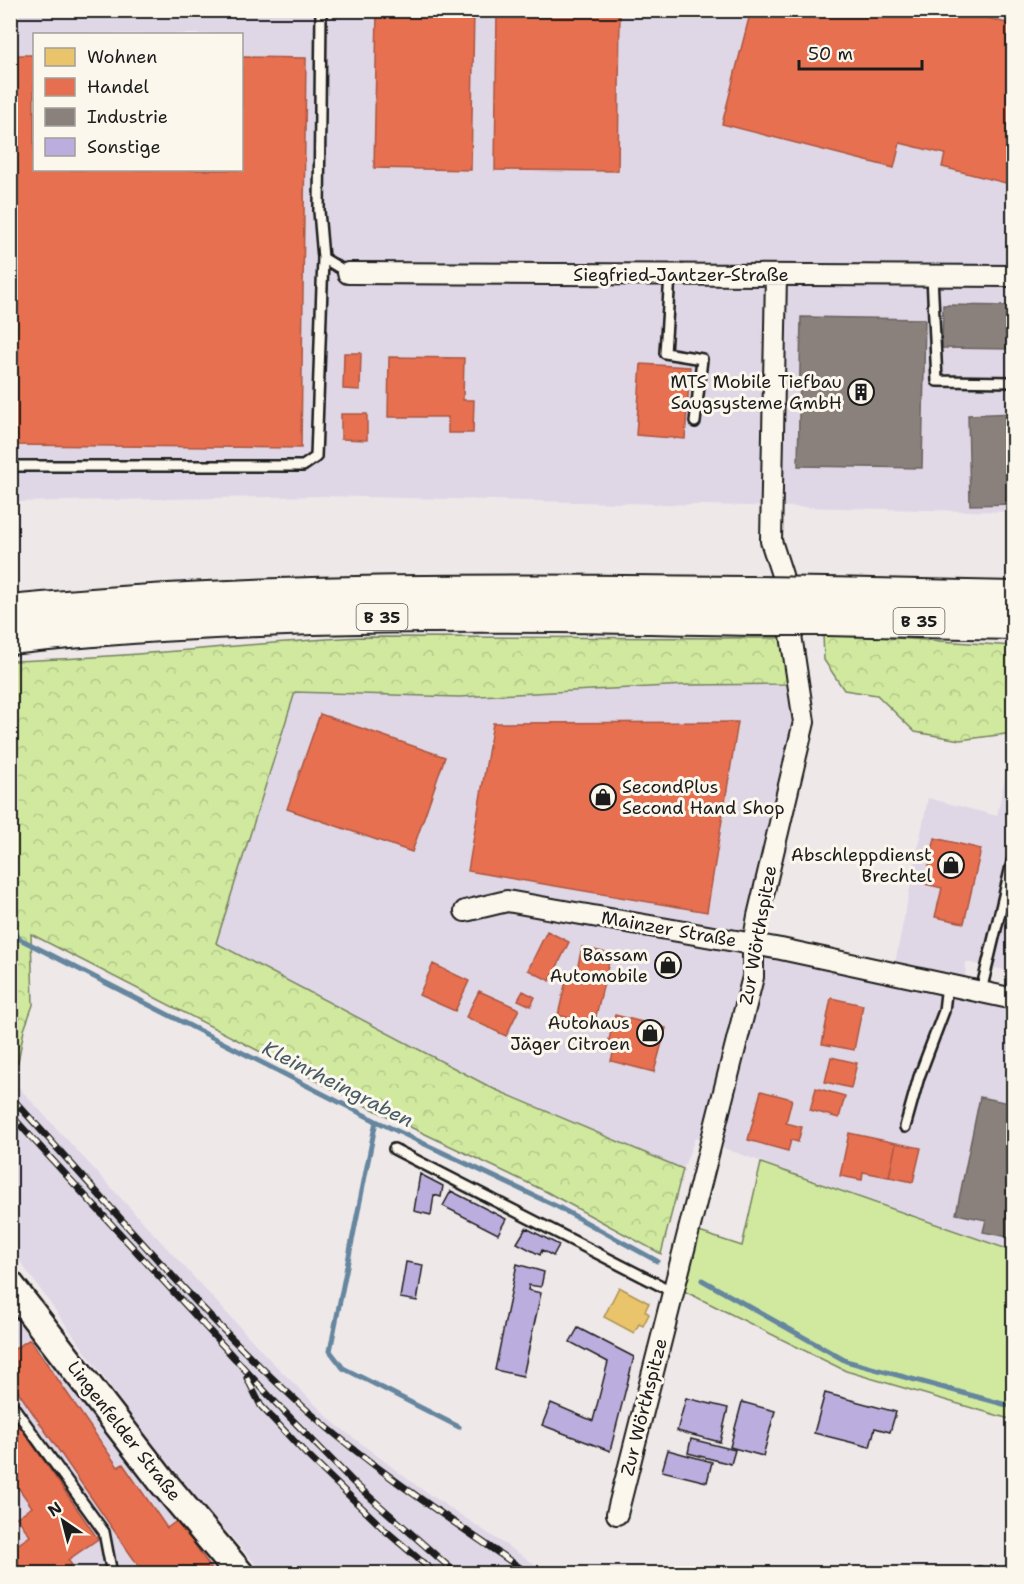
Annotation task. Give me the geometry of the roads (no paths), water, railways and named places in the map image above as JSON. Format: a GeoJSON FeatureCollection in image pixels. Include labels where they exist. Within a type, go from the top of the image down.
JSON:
{"type":"FeatureCollection","features":[{"type":"Feature","properties":{"kind":"highway","name":"B 35"},"geometry":{"type":"LineString","coordinates":[[10,612],[154,601],[350,592],[826,607],[1014,598]]}},
{"type":"Feature","properties":{"kind":"highway","name":"B 35"},"geometry":{"type":"LineString","coordinates":[[10,638],[126,627],[355,617],[515,616],[751,606]]}},
{"type":"Feature","properties":{"kind":"highway","name":"B 35"},"geometry":{"type":"LineString","coordinates":[[826,607],[1014,623]]}},
{"type":"Feature","properties":{"kind":"main road","name":"Lingenfelder Straße"},"geometry":{"type":"LineString","coordinates":[[10,1285],[161,1480],[240,1574]]}},
{"type":"Feature","properties":{"kind":"street","name":"Siegfried-Jantzer-Straße"},"geometry":{"type":"LineString","coordinates":[[348,273],[1014,276]]}},
{"type":"Feature","properties":{"kind":"street","name":"Zur Wörthspitze"},"geometry":{"type":"LineString","coordinates":[[617,1514],[753,976],[753,944],[804,722],[782,575],[771,541],[776,275]]}},
{"type":"Feature","properties":{"kind":"street","name":"Mainzer Straße"},"geometry":{"type":"LineString","coordinates":[[465,911],[507,901],[753,944],[1014,999]]}},
{"type":"Feature","properties":{"kind":"lane"},"geometry":{"type":"LineString","coordinates":[[10,466],[303,466],[316,457],[323,258],[319,211],[321,10]]}},
{"type":"Feature","properties":{"kind":"lane"},"geometry":{"type":"LineString","coordinates":[[323,258],[348,273]]}},
{"type":"Feature","properties":{"kind":"lane"},"geometry":{"type":"LineString","coordinates":[[670,275],[665,353],[702,359],[696,422]]}},
{"type":"Feature","properties":{"kind":"lane"},"geometry":{"type":"LineString","coordinates":[[932,276],[937,381],[1014,382]]}},
{"type":"Feature","properties":{"kind":"lane"},"geometry":{"type":"LineString","coordinates":[[981,992],[1014,854]]}},
{"type":"Feature","properties":{"kind":"lane"},"geometry":{"type":"LineString","coordinates":[[905,1127],[919,1077],[944,1011],[947,984]]}},
{"type":"Feature","properties":{"kind":"lane"},"geometry":{"type":"LineString","coordinates":[[394,1149],[673,1292]]}},
{"type":"Feature","properties":{"kind":"lane"},"geometry":{"type":"LineString","coordinates":[[10,1402],[104,1532],[112,1574]]}},
{"type":"Feature","properties":{"kind":"waterway","name":"Kleinrheingraben"},"geometry":{"type":"LineString","coordinates":[[10,928],[20,939],[376,1121],[558,1207],[657,1261]]}},
{"type":"Feature","properties":{"kind":"waterway"},"geometry":{"type":"LineString","coordinates":[[376,1121],[330,1351],[343,1368],[459,1427]]}},
{"type":"Feature","properties":{"kind":"waterway","name":"Kleinrheingraben"},"geometry":{"type":"LineString","coordinates":[[702,1280],[846,1361],[1014,1407]]}},
{"type":"Feature","properties":{"kind":"railway"},"geometry":{"type":"LineString","coordinates":[[10,1096],[193,1298],[231,1338],[309,1412],[389,1476],[529,1574]]}},
{"type":"Feature","properties":{"kind":"railway"},"geometry":{"type":"LineString","coordinates":[[10,1114],[273,1400],[354,1483],[457,1574]]}},
{"type":"Feature","properties":{"kind":"railway"},"geometry":{"type":"LineString","coordinates":[[247,1378],[261,1406],[307,1455],[386,1531],[436,1574]]}},
{"type":"Feature","properties":{"kind":"place","name":"MTS Mobile Tiefbau Saugsysteme GmbH"},"geometry":{"type":"Point","coordinates":[861,392]}},
{"type":"Feature","properties":{"kind":"place","name":"SecondPlus Second Hand Shop"},"geometry":{"type":"Point","coordinates":[603,797]}},
{"type":"Feature","properties":{"kind":"place","name":"Abschleppdienst Brechtel"},"geometry":{"type":"Point","coordinates":[951,865]}},
{"type":"Feature","properties":{"kind":"place","name":"Bassam Automobile"},"geometry":{"type":"Point","coordinates":[668,965]}},
{"type":"Feature","properties":{"kind":"place","name":"Autohaus Jäger Citroen"},"geometry":{"type":"Point","coordinates":[650,1033]}}]}
